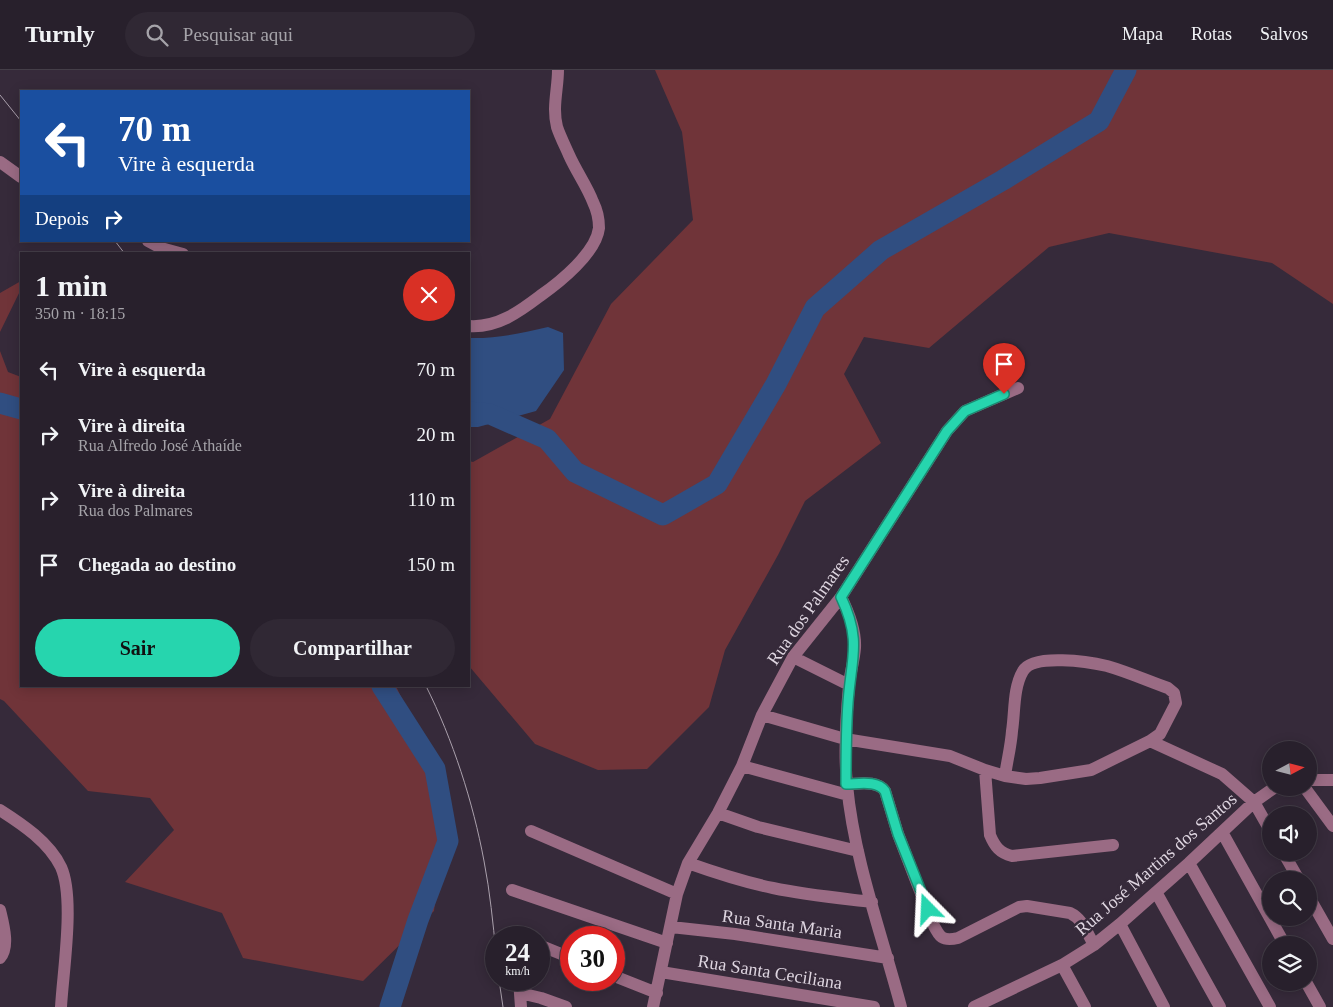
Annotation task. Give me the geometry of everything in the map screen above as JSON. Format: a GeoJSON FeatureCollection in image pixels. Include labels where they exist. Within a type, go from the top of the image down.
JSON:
{"type":"FeatureCollection","features":[{"type":"Feature","properties":{"kind":"street"},"geometry":{"type":"LineString","coordinates":[[470,326],[491,325],[531,303],[571,271],[594,241],[598,230],[598,218],[593,202],[573,164],[557,127],[555,112],[558,70]]}},
{"type":"Feature","properties":{"kind":"street"},"geometry":{"type":"LineString","coordinates":[[0,162],[20,176]]}},
{"type":"Feature","properties":{"kind":"street"},"geometry":{"type":"LineString","coordinates":[[150,242],[175,252]]}},
{"type":"Feature","properties":{"kind":"street","name":"Rua dos Palmares"},"geometry":{"type":"LineString","coordinates":[[653,1007],[677,894],[688,863],[718,813],[742,766],[762,715],[793,657],[841,597],[947,431],[965,411],[1018,388]]}},
{"type":"Feature","properties":{"kind":"street"},"geometry":{"type":"LineString","coordinates":[[841,597],[853,629],[855,647],[849,685],[845,739],[847,790],[858,852],[901,1007]]}},
{"type":"Feature","properties":{"kind":"street"},"geometry":{"type":"LineString","coordinates":[[793,657],[849,685]]}},
{"type":"Feature","properties":{"kind":"street"},"geometry":{"type":"LineString","coordinates":[[762,715],[845,739],[950,756],[985,770],[1005,776],[1026,779],[1090,770],[1150,742],[1160,734],[1176,702],[1174,693],[1168,688],[1106,666],[1067,660],[1032,663],[1024,669],[1017,689],[1005,776]]}},
{"type":"Feature","properties":{"kind":"street"},"geometry":{"type":"LineString","coordinates":[[1150,742],[1222,774],[1254,802]]}},
{"type":"Feature","properties":{"kind":"street"},"geometry":{"type":"LineString","coordinates":[[742,766],[847,790],[876,784],[881,786],[885,791],[898,834],[935,928],[943,938],[950,940],[958,938],[1019,907],[1026,906],[1070,913],[1076,916],[1081,921],[1094,944]]}},
{"type":"Feature","properties":{"kind":"street"},"geometry":{"type":"LineString","coordinates":[[985,770],[990,835],[994,844],[1004,854],[1012,856],[1113,845]]}},
{"type":"Feature","properties":{"kind":"street"},"geometry":{"type":"LineString","coordinates":[[1318,780],[1333,780]]}},
{"type":"Feature","properties":{"kind":"street","name":"Rua José Martins dos Santos"},"geometry":{"type":"LineString","coordinates":[[974,1007],[993,1003],[1062,965],[1094,944],[1120,924],[1263,796]]}},
{"type":"Feature","properties":{"kind":"street"},"geometry":{"type":"LineString","coordinates":[[1311,796],[1333,826]]}},
{"type":"Feature","properties":{"kind":"street","name":"Rua José Martins dos Santos"},"geometry":{"type":"LineString","coordinates":[[1254,802],[1262,816]]}},
{"type":"Feature","properties":{"kind":"street"},"geometry":{"type":"LineString","coordinates":[[0,810],[29,831],[50,851],[61,867],[66,884],[68,908],[61,1007]]}},
{"type":"Feature","properties":{"kind":"street"},"geometry":{"type":"LineString","coordinates":[[718,813],[758,827],[858,852]]}},
{"type":"Feature","properties":{"kind":"street"},"geometry":{"type":"LineString","coordinates":[[532,831],[677,894]]}},
{"type":"Feature","properties":{"kind":"street"},"geometry":{"type":"LineString","coordinates":[[1222,832],[1280,936]]}},
{"type":"Feature","properties":{"kind":"street"},"geometry":{"type":"LineString","coordinates":[[688,863],[725,876],[773,888],[804,894],[872,902]]}},
{"type":"Feature","properties":{"kind":"street"},"geometry":{"type":"LineString","coordinates":[[1188,863],[1270,1007]]}},
{"type":"Feature","properties":{"kind":"street"},"geometry":{"type":"LineString","coordinates":[[512,890],[667,943]]}},
{"type":"Feature","properties":{"kind":"street"},"geometry":{"type":"LineString","coordinates":[[1156,892],[1220,1007]]}},
{"type":"Feature","properties":{"kind":"street"},"geometry":{"type":"LineString","coordinates":[[0,910],[5,943],[3,955],[0,958]]}},
{"type":"Feature","properties":{"kind":"street"},"geometry":{"type":"LineString","coordinates":[[1317,911],[1333,940]]}},
{"type":"Feature","properties":{"kind":"street"},"geometry":{"type":"LineString","coordinates":[[1120,924],[1164,1007]]}},
{"type":"Feature","properties":{"kind":"street","name":"Rua Santa Maria"},"geometry":{"type":"LineString","coordinates":[[671,927],[735,934],[888,958]]}},
{"type":"Feature","properties":{"kind":"street"},"geometry":{"type":"LineString","coordinates":[[1062,965],[1085,1007]]}},
{"type":"Feature","properties":{"kind":"street","name":"Rua Santa Ceciliana"},"geometry":{"type":"LineString","coordinates":[[661,972],[874,1007]]}},
{"type":"Feature","properties":{"kind":"street"},"geometry":{"type":"LineString","coordinates":[[625,980],[657,993]]}},
{"type":"Feature","properties":{"kind":"street"},"geometry":{"type":"LineString","coordinates":[[1311,991],[1320,1007]]}},
{"type":"Feature","properties":{"kind":"street"},"geometry":{"type":"LineString","coordinates":[[521,1007],[520,993],[566,1007]]}},
{"type":"Feature","properties":{"kind":"shaded area"},"geometry":{"type":"Polygon","coordinates":[[[655,70],[1333,70],[1333,304],[1272,263],[1109,233],[1049,247],[929,348],[864,337],[844,374],[881,443],[805,501],[778,555],[725,650],[709,707],[647,769],[598,770],[535,744],[470,667],[470,461],[473,462],[550,419],[611,304],[693,220],[682,132],[655,70]]]}},
{"type":"Feature","properties":{"kind":"shaded area"},"geometry":{"type":"Polygon","coordinates":[[[20,282],[20,291],[0,332],[0,293],[20,282]]]}},
{"type":"Feature","properties":{"kind":"shaded area"},"geometry":{"type":"Polygon","coordinates":[[[0,351],[8,372],[20,377],[20,687],[396,687],[448,800],[434,911],[363,981],[243,958],[222,913],[125,882],[174,830],[150,798],[88,791],[4,701],[0,699],[0,351]]]}},
{"type":"Feature","properties":{"kind":"water"},"geometry":{"type":"Polygon","coordinates":[[[548,327],[563,333],[564,370],[536,411],[478,427],[470,427],[470,338],[499,337],[548,327]]]}},
{"type":"Feature","properties":{"kind":"waterway"},"geometry":{"type":"LineString","coordinates":[[470,412],[490,414],[547,439],[575,472],[663,515],[717,484],[776,384],[815,308],[881,250],[1003,180],[1099,121],[1126,70]]}},
{"type":"Feature","properties":{"kind":"waterway"},"geometry":{"type":"LineString","coordinates":[[0,403],[20,409]]}},
{"type":"Feature","properties":{"kind":"waterway"},"geometry":{"type":"LineString","coordinates":[[383,687],[435,769],[448,841],[418,920],[390,1007]]}},
{"type":"Feature","properties":{"kind":"tram line"},"geometry":{"type":"LineString","coordinates":[[0,95],[20,120]]}},
{"type":"Feature","properties":{"kind":"tram line"},"geometry":{"type":"LineString","coordinates":[[116,242],[123,252]]}},
{"type":"Feature","properties":{"kind":"tram line"},"geometry":{"type":"LineString","coordinates":[[426,687],[445,728],[468,794],[488,884],[493,926]]}},
{"type":"Feature","properties":{"kind":"tram line"},"geometry":{"type":"LineString","coordinates":[[501,991],[503,1007]]}},
{"type":"Feature","properties":{"kind":"route"},"geometry":{"type":"LineString","coordinates":[[928,909],[898,834],[885,791],[876,784],[846,784],[845,739],[849,685],[855,647],[853,629],[841,597],[947,431],[965,411],[1004,394]]}}]}
